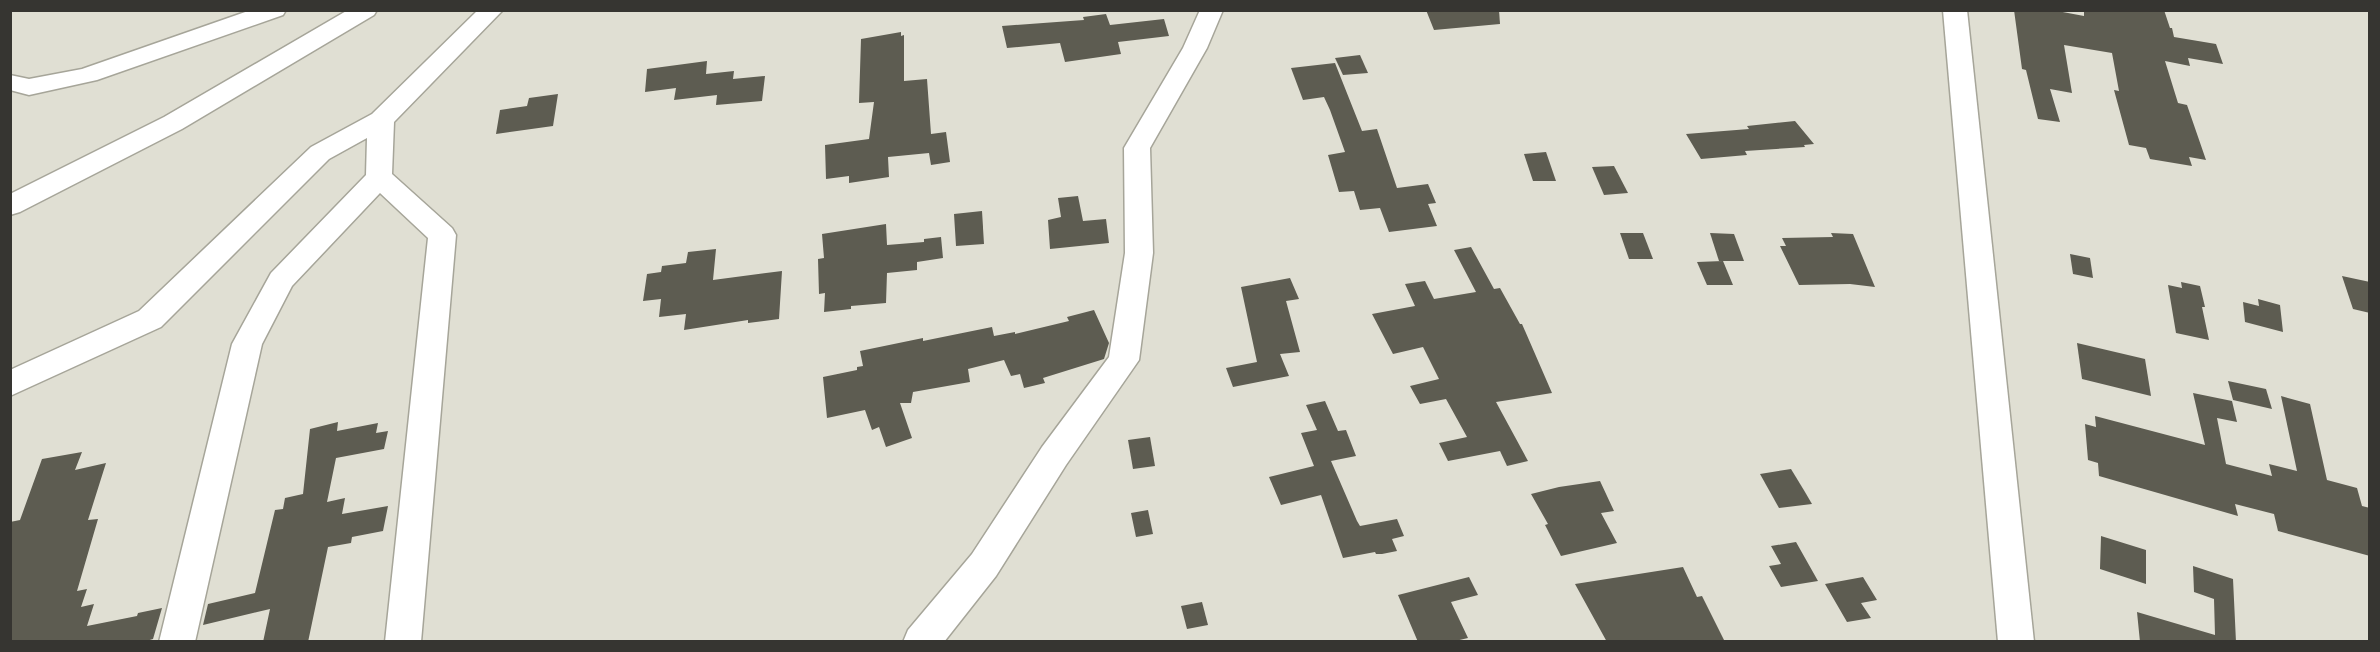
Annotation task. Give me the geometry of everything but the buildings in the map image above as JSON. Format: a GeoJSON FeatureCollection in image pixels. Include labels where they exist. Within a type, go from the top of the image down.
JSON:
{"type":"FeatureCollection","features":[{"type":"Feature","properties":{"kind":"street"},"geometry":{"type":"LineString","coordinates":[[10,82],[29,87],[88,75],[275,10]]}},
{"type":"Feature","properties":{"kind":"street"},"geometry":{"type":"LineString","coordinates":[[10,206],[173,123],[366,10]]}},
{"type":"Feature","properties":{"kind":"street"},"geometry":{"type":"LineString","coordinates":[[10,384],[150,319],[320,153],[381,120],[492,10]]}},
{"type":"Feature","properties":{"kind":"street"},"geometry":{"type":"LineString","coordinates":[[921,642],[984,565],[1054,456],[1124,360],[1139,253],[1137,148],[1195,48],[1212,10]]}},
{"type":"Feature","properties":{"kind":"street"},"geometry":{"type":"LineString","coordinates":[[1955,10],[2016,642]]}},
{"type":"Feature","properties":{"kind":"street"},"geometry":{"type":"LineString","coordinates":[[177,642],[247,344],[280,280],[379,177],[381,120]]}},
{"type":"Feature","properties":{"kind":"street"},"geometry":{"type":"LineString","coordinates":[[379,177],[442,235],[403,642]]}}]}
